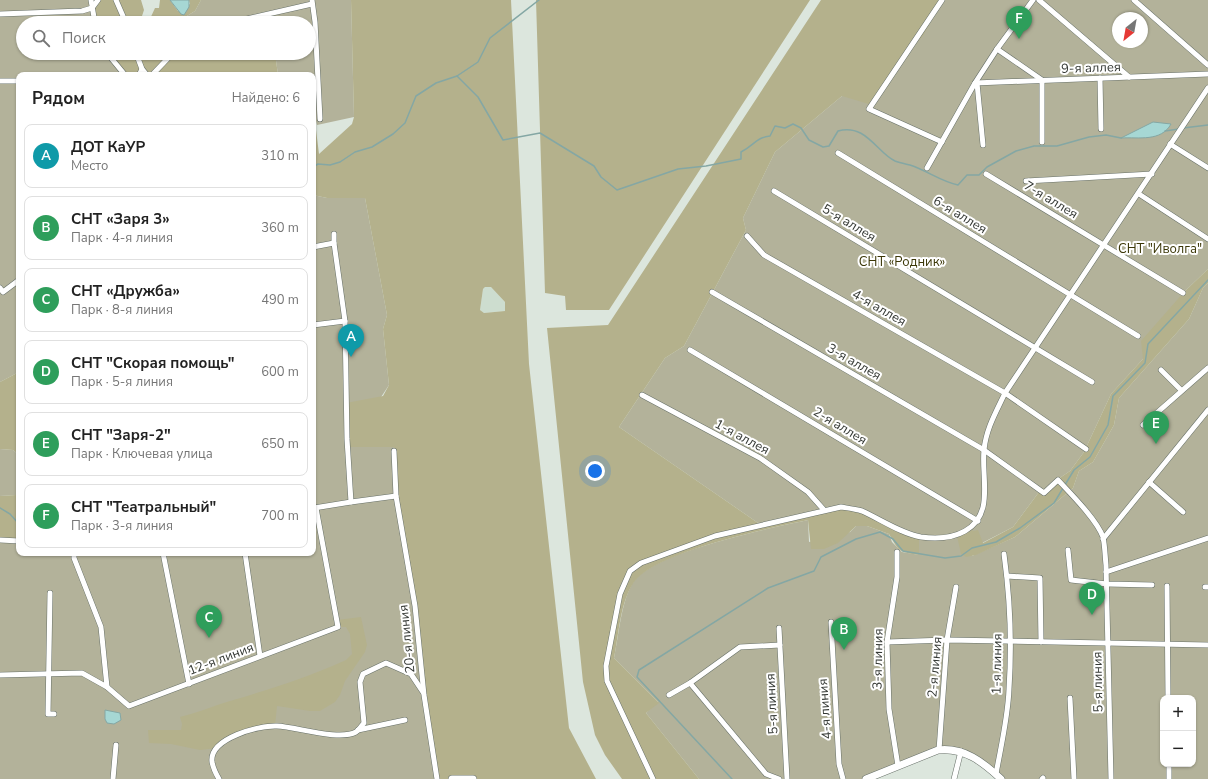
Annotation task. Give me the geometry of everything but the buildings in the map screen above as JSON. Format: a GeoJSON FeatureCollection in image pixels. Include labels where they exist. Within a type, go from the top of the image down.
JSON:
{"type":"FeatureCollection","features":[{"type":"Feature","properties":{"kind":"street"},"geometry":{"type":"LineString","coordinates":[[91,0],[94,16]]}},
{"type":"Feature","properties":{"kind":"street"},"geometry":{"type":"LineString","coordinates":[[0,14],[82,11],[92,8],[98,0]]}},
{"type":"Feature","properties":{"kind":"street"},"geometry":{"type":"LineString","coordinates":[[116,0],[123,16]]}},
{"type":"Feature","properties":{"kind":"street"},"geometry":{"type":"LineString","coordinates":[[942,0],[869,109],[942,142]]}},
{"type":"Feature","properties":{"kind":"street"},"geometry":{"type":"LineString","coordinates":[[927,168],[997,49],[1033,0]]}},
{"type":"Feature","properties":{"kind":"street"},"geometry":{"type":"LineString","coordinates":[[1039,0],[1129,77]]}},
{"type":"Feature","properties":{"kind":"street"},"geometry":{"type":"LineString","coordinates":[[1134,0],[1208,65]]}},
{"type":"Feature","properties":{"kind":"street"},"geometry":{"type":"LineString","coordinates":[[256,16],[312,2],[314,16]]}},
{"type":"Feature","properties":{"kind":"street"},"geometry":{"type":"LineString","coordinates":[[316,41],[320,119]]}},
{"type":"Feature","properties":{"kind":"street"},"geometry":{"type":"LineString","coordinates":[[997,49],[1042,80],[1042,142]]}},
{"type":"Feature","properties":{"kind":"street"},"geometry":{"type":"LineString","coordinates":[[113,60],[123,72]]}},
{"type":"Feature","properties":{"kind":"street"},"geometry":{"type":"LineString","coordinates":[[139,60],[144,72]]}},
{"type":"Feature","properties":{"kind":"street"},"geometry":{"type":"LineString","coordinates":[[155,72],[166,60]]}},
{"type":"Feature","properties":{"kind":"street","name":"9-я аллея"},"geometry":{"type":"LineString","coordinates":[[976,83],[1208,74]]}},
{"type":"Feature","properties":{"kind":"street"},"geometry":{"type":"LineString","coordinates":[[1100,78],[1101,128]]}},
{"type":"Feature","properties":{"kind":"street"},"geometry":{"type":"LineString","coordinates":[[0,81],[16,81]]}},
{"type":"Feature","properties":{"kind":"street"},"geometry":{"type":"LineString","coordinates":[[976,83],[983,145]]}},
{"type":"Feature","properties":{"kind":"street"},"geometry":{"type":"LineString","coordinates":[[653,779],[607,681],[606,666],[620,598],[630,571],[641,563],[715,536],[841,507],[860,511],[919,537],[955,537],[971,528],[978,521],[983,510],[984,450],[988,426],[1005,393],[1139,194],[1170,144],[1208,88]]}},
{"type":"Feature","properties":{"kind":"street"},"geometry":{"type":"LineString","coordinates":[[1170,144],[1208,168]]}},
{"type":"Feature","properties":{"kind":"street","name":"6-я аллея"},"geometry":{"type":"LineString","coordinates":[[838,153],[1071,296]]}},
{"type":"Feature","properties":{"kind":"street","name":"7-я аллея"},"geometry":{"type":"LineString","coordinates":[[986,174],[1104,245]]}},
{"type":"Feature","properties":{"kind":"street"},"geometry":{"type":"LineString","coordinates":[[1026,181],[1152,174]]}},
{"type":"Feature","properties":{"kind":"street","name":"5-я аллея"},"geometry":{"type":"LineString","coordinates":[[774,191],[1036,348]]}},
{"type":"Feature","properties":{"kind":"street"},"geometry":{"type":"LineString","coordinates":[[1139,194],[1208,239]]}},
{"type":"Feature","properties":{"kind":"street"},"geometry":{"type":"LineString","coordinates":[[334,234],[345,321],[347,438],[351,502]]}},
{"type":"Feature","properties":{"kind":"street","name":"4-я аллея"},"geometry":{"type":"LineString","coordinates":[[747,236],[764,255],[1005,393]]}},
{"type":"Feature","properties":{"kind":"street"},"geometry":{"type":"LineString","coordinates":[[316,246],[334,243]]}},
{"type":"Feature","properties":{"kind":"street"},"geometry":{"type":"LineString","coordinates":[[1104,245],[1183,293]]}},
{"type":"Feature","properties":{"kind":"street"},"geometry":{"type":"LineString","coordinates":[[0,288],[3,292],[16,282]]}},
{"type":"Feature","properties":{"kind":"street","name":"3-я аллея"},"geometry":{"type":"LineString","coordinates":[[712,292],[984,450]]}},
{"type":"Feature","properties":{"kind":"street"},"geometry":{"type":"LineString","coordinates":[[1071,296],[1138,336]]}},
{"type":"Feature","properties":{"kind":"street"},"geometry":{"type":"LineString","coordinates":[[316,325],[345,321]]}},
{"type":"Feature","properties":{"kind":"street"},"geometry":{"type":"LineString","coordinates":[[1036,348],[1092,382]]}},
{"type":"Feature","properties":{"kind":"street","name":"2-я аллея"},"geometry":{"type":"LineString","coordinates":[[690,350],[978,521]]}},
{"type":"Feature","properties":{"kind":"street"},"geometry":{"type":"LineString","coordinates":[[1143,425],[1181,390],[1208,368]]}},
{"type":"Feature","properties":{"kind":"street"},"geometry":{"type":"LineString","coordinates":[[1161,370],[1181,390]]}},
{"type":"Feature","properties":{"kind":"street"},"geometry":{"type":"LineString","coordinates":[[1005,393],[1086,449]]}},
{"type":"Feature","properties":{"kind":"street","name":"1-я аллея"},"geometry":{"type":"LineString","coordinates":[[642,395],[760,458],[808,492],[824,510]]}},
{"type":"Feature","properties":{"kind":"street"},"geometry":{"type":"LineString","coordinates":[[1103,539],[1208,410]]}},
{"type":"Feature","properties":{"kind":"street"},"geometry":{"type":"LineString","coordinates":[[984,450],[1044,493],[1058,480],[1067,488],[1100,531],[1103,539]]}},
{"type":"Feature","properties":{"kind":"street","name":"20-я линия"},"geometry":{"type":"LineString","coordinates":[[394,452],[396,496],[415,606],[424,695],[437,779]]}},
{"type":"Feature","properties":{"kind":"street"},"geometry":{"type":"LineString","coordinates":[[1149,482],[1183,512]]}},
{"type":"Feature","properties":{"kind":"street"},"geometry":{"type":"LineString","coordinates":[[316,508],[396,496]]}},
{"type":"Feature","properties":{"kind":"street","name":"12-я линия"},"geometry":{"type":"LineString","coordinates":[[0,675],[82,673],[107,687],[129,706],[338,626],[316,518]]}},
{"type":"Feature","properties":{"kind":"street"},"geometry":{"type":"LineString","coordinates":[[1106,572],[1208,538]]}},
{"type":"Feature","properties":{"kind":"street","name":"5-я линия"},"geometry":{"type":"LineString","coordinates":[[1103,539],[1107,584],[1110,779]]}},
{"type":"Feature","properties":{"kind":"street"},"geometry":{"type":"LineString","coordinates":[[0,540],[16,541]]}},
{"type":"Feature","properties":{"kind":"street"},"geometry":{"type":"LineString","coordinates":[[1068,550],[1071,580],[1107,584],[1152,585]]}},
{"type":"Feature","properties":{"kind":"street","name":"3-я линия"},"geometry":{"type":"LineString","coordinates":[[897,552],[897,577],[887,642],[889,709],[898,766]]}},
{"type":"Feature","properties":{"kind":"street","name":"1-я линия"},"geometry":{"type":"LineString","coordinates":[[999,776],[1009,689],[1010,642],[1007,576],[1004,554]]}},
{"type":"Feature","properties":{"kind":"street"},"geometry":{"type":"LineString","coordinates":[[74,556],[101,627],[107,687]]}},
{"type":"Feature","properties":{"kind":"street"},"geometry":{"type":"LineString","coordinates":[[164,556],[189,684]]}},
{"type":"Feature","properties":{"kind":"street"},"geometry":{"type":"LineString","coordinates":[[245,556],[260,656]]}},
{"type":"Feature","properties":{"kind":"street"},"geometry":{"type":"LineString","coordinates":[[1007,576],[1040,578],[1041,642]]}},
{"type":"Feature","properties":{"kind":"street"},"geometry":{"type":"LineString","coordinates":[[1167,586],[1168,695]]}},
{"type":"Feature","properties":{"kind":"street","name":"2-я линия"},"geometry":{"type":"LineString","coordinates":[[939,750],[947,640],[956,587]]}},
{"type":"Feature","properties":{"kind":"street"},"geometry":{"type":"LineString","coordinates":[[50,593],[48,714],[54,714]]}},
{"type":"Feature","properties":{"kind":"street","name":"4-я линия"},"geometry":{"type":"LineString","coordinates":[[831,622],[839,764],[843,779]]}},
{"type":"Feature","properties":{"kind":"street","name":"5-я линия"},"geometry":{"type":"LineString","coordinates":[[779,628],[787,779]]}},
{"type":"Feature","properties":{"kind":"street"},"geometry":{"type":"LineString","coordinates":[[887,642],[947,640],[1208,645]]}},
{"type":"Feature","properties":{"kind":"street"},"geometry":{"type":"LineString","coordinates":[[669,695],[690,683],[740,647],[780,645]]}},
{"type":"Feature","properties":{"kind":"street"},"geometry":{"type":"LineString","coordinates":[[358,730],[364,723],[360,682],[364,674],[386,663],[412,674],[424,695]]}},
{"type":"Feature","properties":{"kind":"street"},"geometry":{"type":"LineString","coordinates":[[690,683],[766,774],[778,779]]}},
{"type":"Feature","properties":{"kind":"street"},"geometry":{"type":"LineString","coordinates":[[1070,698],[1074,779]]}},
{"type":"Feature","properties":{"kind":"street"},"geometry":{"type":"LineString","coordinates":[[218,779],[212,762],[212,757],[217,748],[234,735],[269,726],[312,732],[345,734],[405,720]]}},
{"type":"Feature","properties":{"kind":"street"},"geometry":{"type":"LineString","coordinates":[[113,779],[116,745]]}},
{"type":"Feature","properties":{"kind":"street"},"geometry":{"type":"LineString","coordinates":[[866,779],[939,750],[962,751],[999,776]]}},
{"type":"Feature","properties":{"kind":"street"},"geometry":{"type":"LineString","coordinates":[[954,779],[962,751]]}},
{"type":"Feature","properties":{"kind":"street"},"geometry":{"type":"LineString","coordinates":[[1169,767],[1169,779]]}},
{"type":"Feature","properties":{"kind":"street"},"geometry":{"type":"LineString","coordinates":[[452,779],[474,779]]}},
{"type":"Feature","properties":{"kind":"shaded area"},"geometry":{"type":"Polygon","coordinates":[[[98,0],[141,0],[144,10],[142,16],[94,16],[92,8],[98,0]]]}},
{"type":"Feature","properties":{"kind":"shaded area"},"geometry":{"type":"Polygon","coordinates":[[[160,0],[170,0],[178,11],[190,4],[189,0],[201,0],[195,11],[187,16],[151,16],[155,8],[159,8],[160,0]]]}},
{"type":"Feature","properties":{"kind":"shaded area"},"geometry":{"type":"Polygon","coordinates":[[[351,0],[511,0],[529,364],[569,728],[596,779],[437,779],[415,607],[396,487],[394,447],[347,447],[346,403],[383,396],[389,385],[383,329],[387,315],[365,198],[327,198],[316,196],[316,130],[319,154],[352,124],[354,117],[351,0]],[[485,287],[483,289],[480,310],[484,313],[505,311],[505,302],[491,287],[485,287]]]}},
{"type":"Feature","properties":{"kind":"shaded area"},"geometry":{"type":"Polygon","coordinates":[[[536,0],[810,0],[609,310],[566,310],[565,296],[545,293],[536,0]]]}},
{"type":"Feature","properties":{"kind":"shaded area"},"geometry":{"type":"Polygon","coordinates":[[[821,0],[942,0],[923,36],[905,55],[872,105],[842,96],[775,152],[743,218],[746,230],[684,346],[665,358],[619,427],[761,525],[841,507],[860,511],[919,537],[919,555],[903,552],[897,547],[889,534],[867,526],[856,526],[838,543],[824,549],[811,549],[808,520],[742,535],[688,551],[646,571],[634,582],[629,590],[621,618],[614,658],[659,703],[646,713],[699,779],[622,779],[605,755],[595,735],[583,682],[547,328],[608,325],[821,0]]]}},
{"type":"Feature","properties":{"kind":"shaded area"},"geometry":{"type":"Polygon","coordinates":[[[113,60],[276,60],[278,72],[123,72],[113,60]]]}},
{"type":"Feature","properties":{"kind":"shaded area"},"geometry":{"type":"Polygon","coordinates":[[[1208,269],[1208,283],[1203,288],[1189,319],[1119,398],[1114,425],[1093,462],[1079,471],[1073,488],[1015,537],[976,555],[966,557],[961,554],[957,536],[970,528],[973,531],[978,530],[983,543],[1013,527],[1039,492],[1070,471],[1084,452],[1111,394],[1143,359],[1141,341],[1184,292],[1208,269]]]}},
{"type":"Feature","properties":{"kind":"shaded area"},"geometry":{"type":"Polygon","coordinates":[[[485,287],[491,287],[505,302],[505,311],[484,313],[480,310],[483,289],[485,287]]]}},
{"type":"Feature","properties":{"kind":"shaded area"},"geometry":{"type":"Polygon","coordinates":[[[16,374],[16,452],[13,450],[0,449],[0,382],[16,374]]]}},
{"type":"Feature","properties":{"kind":"shaded area"},"geometry":{"type":"Polygon","coordinates":[[[16,495],[16,541],[0,540],[0,496],[16,495]]]}},
{"type":"Feature","properties":{"kind":"shaded area"},"geometry":{"type":"Polygon","coordinates":[[[361,617],[367,645],[365,652],[345,681],[340,695],[335,702],[320,711],[277,706],[275,726],[234,735],[217,748],[200,750],[171,744],[149,743],[148,730],[181,730],[182,724],[180,717],[288,683],[346,660],[352,654],[350,634],[346,627],[338,627],[337,620],[361,617]]]}},
{"type":"Feature","properties":{"kind":"green space"},"geometry":{"type":"Polygon","coordinates":[[[0,0],[98,0],[97,16],[16,16],[16,60],[113,60],[123,72],[16,72],[16,374],[0,382],[0,0]]]}},
{"type":"Feature","properties":{"kind":"green space"},"geometry":{"type":"Polygon","coordinates":[[[201,0],[351,0],[354,117],[317,125],[316,72],[278,72],[276,60],[316,60],[316,16],[187,16],[195,11],[201,0]]]}},
{"type":"Feature","properties":{"kind":"green space"},"geometry":{"type":"Polygon","coordinates":[[[942,0],[1208,0],[1208,269],[1184,292],[1143,359],[1111,394],[1084,452],[1070,471],[1039,492],[1013,527],[982,543],[979,535],[972,556],[1015,537],[1073,488],[1079,471],[1093,462],[1114,425],[1119,398],[1189,319],[1203,288],[1208,283],[1208,779],[1001,779],[971,756],[938,750],[867,779],[699,779],[646,713],[658,702],[614,658],[626,598],[634,581],[646,570],[665,560],[688,551],[742,535],[808,520],[809,542],[850,532],[856,526],[867,526],[889,534],[892,542],[902,552],[919,555],[919,537],[860,511],[761,525],[619,427],[665,358],[684,346],[746,230],[743,218],[775,152],[842,96],[942,0]]]}},
{"type":"Feature","properties":{"kind":"green space"},"geometry":{"type":"Polygon","coordinates":[[[316,196],[327,198],[365,198],[387,315],[383,329],[389,385],[348,447],[394,447],[437,779],[0,779],[0,540],[16,541],[16,556],[316,556],[316,196]]]}},
{"type":"Feature","properties":{"kind":"green space"},"geometry":{"type":"Polygon","coordinates":[[[0,449],[13,450],[16,452],[16,495],[0,496],[0,449]]]}},
{"type":"Feature","properties":{"kind":"water"},"geometry":{"type":"Polygon","coordinates":[[[170,0],[189,0],[189,7],[184,15],[181,14],[170,0]]]}},
{"type":"Feature","properties":{"kind":"water"},"geometry":{"type":"Polygon","coordinates":[[[1153,122],[1171,124],[1162,134],[1156,136],[1121,138],[1153,122]]]}},
{"type":"Feature","properties":{"kind":"water"},"geometry":{"type":"Polygon","coordinates":[[[105,710],[120,713],[121,720],[114,724],[107,723],[105,719],[105,710]]]}},
{"type":"Feature","properties":{"kind":"waterway"},"geometry":{"type":"LineString","coordinates":[[316,165],[330,165],[340,162],[355,152],[372,147],[393,134],[405,123],[416,96],[436,83],[457,76],[478,62],[490,38],[539,0]]}},
{"type":"Feature","properties":{"kind":"waterway"},"geometry":{"type":"LineString","coordinates":[[457,76],[478,97],[503,140],[540,133],[594,166],[601,177],[617,190],[678,169],[706,166],[741,159],[741,152],[761,138],[770,136],[775,126],[785,128],[793,124],[801,128],[809,140],[823,147],[829,146],[838,131],[856,131],[864,135],[882,152],[895,161],[916,167],[945,181],[958,185],[967,175],[979,175],[987,167],[1016,151],[1034,146],[1057,146],[1089,137],[1106,135],[1121,138]]}},
{"type":"Feature","properties":{"kind":"waterway"},"geometry":{"type":"LineString","coordinates":[[1183,128],[1208,125]]}},
{"type":"Feature","properties":{"kind":"waterway"},"geometry":{"type":"LineString","coordinates":[[1165,131],[1179,129]]}},
{"type":"Feature","properties":{"kind":"waterway"},"geometry":{"type":"LineString","coordinates":[[732,779],[637,677],[639,670],[768,588],[814,571],[821,557],[856,539],[880,532],[893,539],[903,551],[945,558],[961,556],[972,548],[996,542],[1020,528],[1054,503],[1074,470],[1090,457],[1108,425],[1113,396],[1145,363],[1148,344],[1208,280]]}},
{"type":"Feature","properties":{"kind":"waterway"},"geometry":{"type":"LineString","coordinates":[[0,508],[10,514],[16,521]]}},
{"type":"Feature","properties":{"kind":"place","name":"СНТ \"Театральный\""},"geometry":{"type":"Point","coordinates":[1019,39]}},
{"type":"Feature","properties":{"kind":"place","name":"ДОТ КаУР"},"geometry":{"type":"Point","coordinates":[351,357]}},
{"type":"Feature","properties":{"kind":"place","name":"СНТ \"Заря-2\""},"geometry":{"type":"Point","coordinates":[1156,444]}},
{"type":"Feature","properties":{"kind":"place","name":"СНТ \"Скорая помощь\""},"geometry":{"type":"Point","coordinates":[1092,615]}},
{"type":"Feature","properties":{"kind":"place","name":"СНТ «Дружба»"},"geometry":{"type":"Point","coordinates":[209,638]}},
{"type":"Feature","properties":{"kind":"place","name":"СНТ «Заря 3»"},"geometry":{"type":"Point","coordinates":[844,650]}},
{"type":"Feature","properties":{"kind":"park label","name":"СНТ \"Иволга\""},"geometry":{"type":"Point","coordinates":[1160,249]}},
{"type":"Feature","properties":{"kind":"park label","name":"СНТ «Родник»"},"geometry":{"type":"Point","coordinates":[902,262]}}]}
